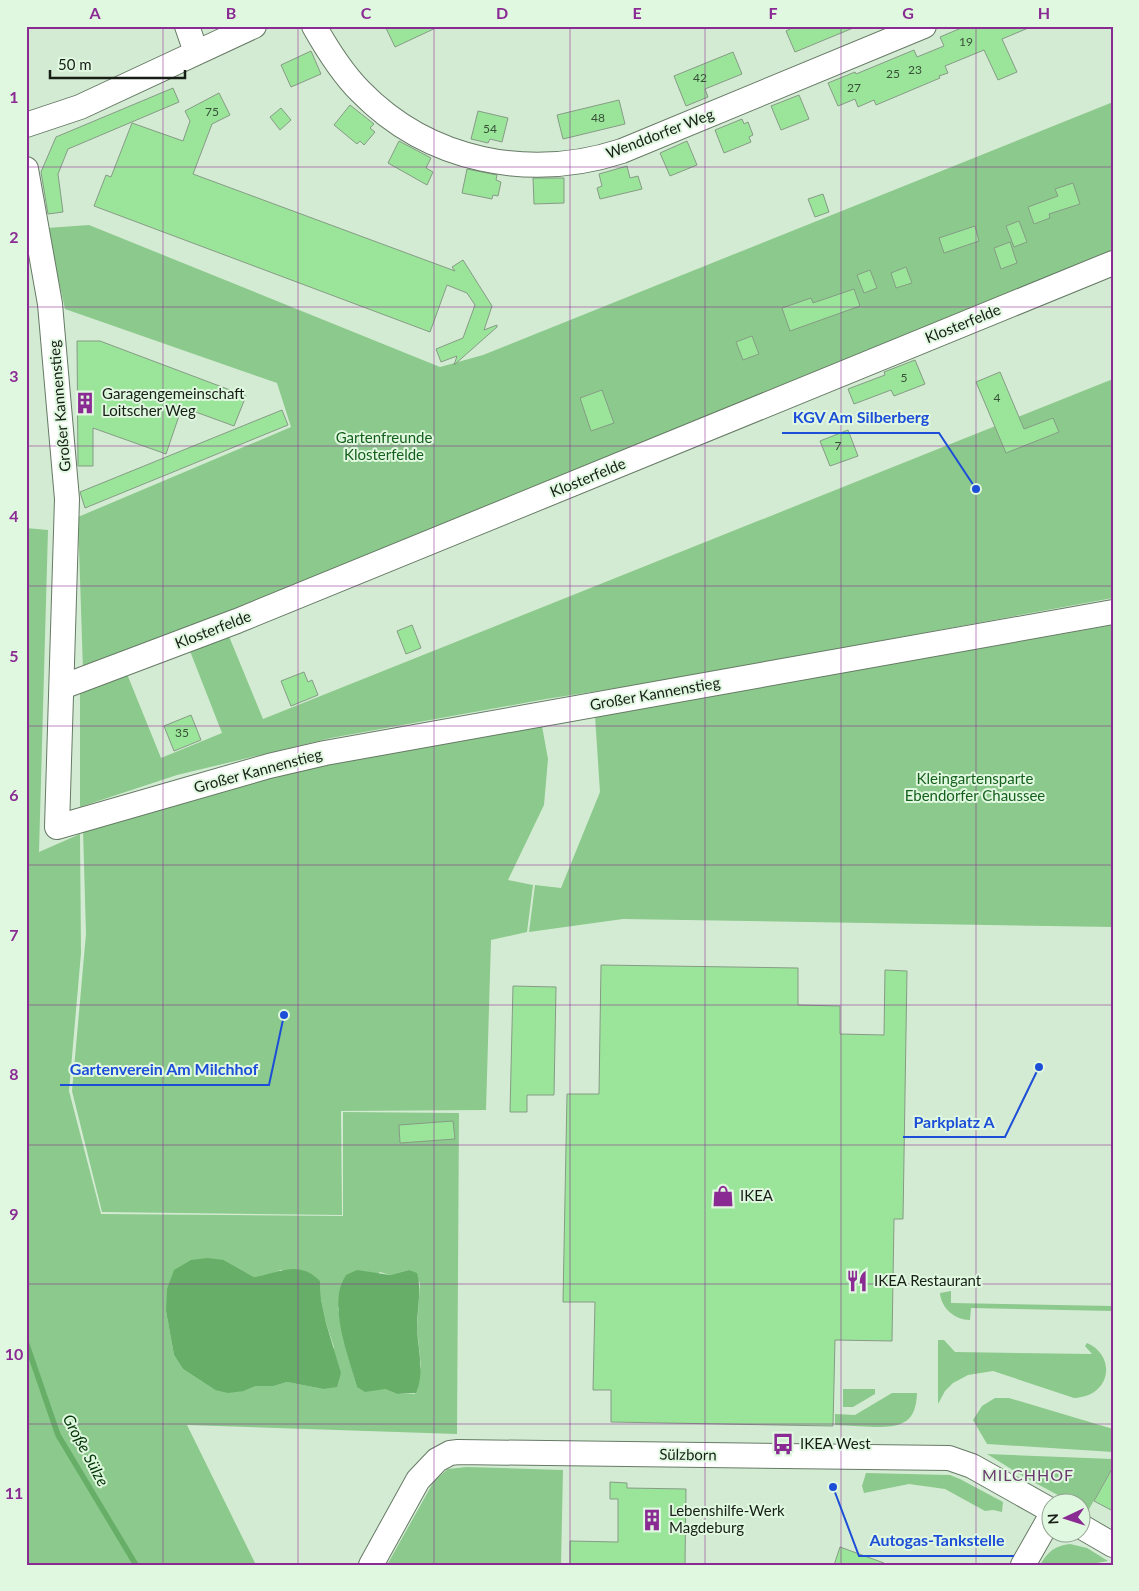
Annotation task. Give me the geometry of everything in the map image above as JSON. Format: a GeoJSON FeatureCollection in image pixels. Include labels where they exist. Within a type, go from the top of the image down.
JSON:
{"type":"FeatureCollection","features":[{"type":"Feature","properties":{"kind":"street"},"geometry":{"type":"LineString","coordinates":[[187,26],[196,52]]}},
{"type":"Feature","properties":{"kind":"street"},"geometry":{"type":"LineString","coordinates":[[26,125],[80,107],[254,26]]}},
{"type":"Feature","properties":{"kind":"street","name":"Wenddorfer Weg"},"geometry":{"type":"LineString","coordinates":[[314,26],[335,61],[357,88],[376,106],[405,127],[440,146],[463,155],[502,163],[533,166],[585,161],[622,151],[924,26]]}},
{"type":"Feature","properties":{"kind":"street","name":"Großer Kannenstieg"},"geometry":{"type":"LineString","coordinates":[[26,169],[50,304],[66,477],[67,522],[57,827],[269,766],[325,753],[1113,612]]}},
{"type":"Feature","properties":{"kind":"street","name":"Klosterfelde"},"geometry":{"type":"LineString","coordinates":[[62,687],[237,621],[1113,263]]}},
{"type":"Feature","properties":{"kind":"street","name":"Sülzborn"},"geometry":{"type":"LineString","coordinates":[[371,1565],[418,1480],[436,1460],[458,1452],[949,1458],[972,1466],[1042,1506]]}},
{"type":"Feature","properties":{"kind":"street","name":"Sülzborn"},"geometry":{"type":"LineString","coordinates":[[1022,1565],[1042,1530]]}},
{"type":"Feature","properties":{"kind":"street"},"geometry":{"type":"LineString","coordinates":[[1092,1533],[1113,1545]]}},
{"type":"Feature","properties":{"kind":"green space","name":"Gartenfreunde Klosterfelde"},"geometry":{"type":"Polygon","coordinates":[[[1113,102],[1113,253],[83,671],[78,517],[291,427],[277,383],[65,309],[47,228],[89,225],[440,367],[483,355],[1113,102]]]}},
{"type":"Feature","properties":{"kind":"green space"},"geometry":{"type":"Polygon","coordinates":[[[1113,379],[1113,598],[650,683],[546,699],[331,738],[177,775],[80,807],[80,684],[125,669],[161,758],[222,733],[188,646],[226,629],[263,719],[1113,379]]]}},
{"type":"Feature","properties":{"kind":"green space"},"geometry":{"type":"Polygon","coordinates":[[[26,528],[48,530],[39,852],[80,834],[81,953],[69,1091],[101,1214],[343,1216],[343,1112],[459,1113],[457,1434],[187,1425],[256,1565],[26,1564],[26,528]],[[224,1260],[166,1311],[174,1355],[183,1369],[215,1390],[244,1391],[256,1386],[274,1386],[287,1382],[323,1389],[334,1347],[326,1323],[321,1299],[320,1281],[281,1270],[254,1277],[224,1260]],[[409,1270],[390,1275],[380,1272],[338,1308],[344,1341],[357,1387],[385,1389],[397,1394],[415,1394],[421,1366],[417,1328],[420,1283],[409,1270]]]}},
{"type":"Feature","properties":{"kind":"green space","name":"Kleingartensparte Ebendorfer Chaussee"},"geometry":{"type":"Polygon","coordinates":[[[1113,625],[1113,927],[623,919],[529,932],[535,885],[561,888],[600,792],[595,716],[1113,625]]]}},
{"type":"Feature","properties":{"kind":"green space"},"geometry":{"type":"Polygon","coordinates":[[[542,726],[548,759],[544,805],[508,880],[533,885],[527,932],[491,940],[486,1110],[341,1111],[342,1215],[102,1212],[72,1091],[86,934],[83,830],[245,782],[352,759],[542,726]]]}},
{"type":"Feature","properties":{"kind":"green space"},"geometry":{"type":"Polygon","coordinates":[[[951,1291],[951,1303],[1113,1306],[1113,1311],[971,1308],[970,1320],[959,1318],[943,1304],[940,1293],[951,1291]]]}},
{"type":"Feature","properties":{"kind":"green space"},"geometry":{"type":"Polygon","coordinates":[[[938,1340],[944,1340],[955,1352],[1092,1354],[1085,1346],[1087,1343],[1097,1349],[1103,1357],[1106,1375],[1096,1391],[1086,1396],[1074,1398],[993,1371],[968,1375],[953,1383],[945,1391],[938,1404],[938,1340]]]}},
{"type":"Feature","properties":{"kind":"green space"},"geometry":{"type":"Polygon","coordinates":[[[843,1389],[875,1389],[875,1394],[853,1407],[843,1407],[843,1389]]]}},
{"type":"Feature","properties":{"kind":"green space"},"geometry":{"type":"Polygon","coordinates":[[[892,1393],[917,1393],[914,1411],[906,1421],[885,1427],[835,1425],[835,1414],[855,1415],[892,1393]]]}},
{"type":"Feature","properties":{"kind":"green space"},"geometry":{"type":"Polygon","coordinates":[[[995,1398],[1009,1398],[1113,1429],[1113,1452],[987,1444],[973,1420],[982,1406],[995,1398]]]}},
{"type":"Feature","properties":{"kind":"green space"},"geometry":{"type":"Polygon","coordinates":[[[987,1454],[1113,1459],[1113,1473],[1110,1472],[1092,1504],[1092,1494],[1056,1494],[987,1454]]]}},
{"type":"Feature","properties":{"kind":"green space"},"geometry":{"type":"Polygon","coordinates":[[[466,1467],[563,1470],[561,1565],[387,1565],[434,1481],[448,1469],[466,1467]]]}},
{"type":"Feature","properties":{"kind":"green space"},"geometry":{"type":"Polygon","coordinates":[[[866,1473],[950,1475],[1003,1502],[1002,1512],[985,1511],[945,1489],[909,1484],[864,1493],[862,1486],[866,1473]]]}},
{"type":"Feature","properties":{"kind":"green space"},"geometry":{"type":"Polygon","coordinates":[[[1070,1544],[1087,1548],[1108,1561],[1085,1565],[1040,1565],[1052,1550],[1070,1544]]]}},
{"type":"Feature","properties":{"kind":"shaded area"},"geometry":{"type":"Polygon","coordinates":[[[207,1258],[224,1260],[254,1277],[296,1269],[312,1274],[320,1281],[321,1299],[326,1323],[341,1373],[337,1387],[323,1389],[287,1382],[274,1386],[256,1386],[244,1391],[228,1393],[215,1390],[183,1369],[174,1355],[166,1311],[167,1289],[174,1270],[191,1260],[207,1258]]]}},
{"type":"Feature","properties":{"kind":"shaded area"},"geometry":{"type":"Polygon","coordinates":[[[357,1270],[390,1275],[409,1270],[417,1273],[419,1293],[417,1328],[421,1369],[416,1393],[397,1394],[385,1389],[365,1392],[357,1387],[343,1341],[338,1305],[339,1290],[346,1275],[357,1270]]]}},
{"type":"Feature","properties":{"kind":"building"},"geometry":{"type":"Polygon","coordinates":[[[385,26],[440,26],[395,47],[385,26]]]}},
{"type":"Feature","properties":{"kind":"building"},"geometry":{"type":"Polygon","coordinates":[[[796,26],[858,26],[795,52],[786,31],[796,26]]]}},
{"type":"Feature","properties":{"kind":"building"},"geometry":{"type":"Polygon","coordinates":[[[966,26],[1033,26],[1002,39],[1017,72],[998,80],[984,50],[945,66],[948,73],[939,76],[940,78],[876,105],[874,100],[858,107],[855,99],[838,106],[828,83],[855,72],[856,74],[914,50],[917,57],[944,46],[940,37],[966,26]]]}},
{"type":"Feature","properties":{"kind":"building"},"geometry":{"type":"Polygon","coordinates":[[[311,51],[321,74],[291,87],[281,65],[311,51]]]}},
{"type":"Feature","properties":{"kind":"building"},"geometry":{"type":"Polygon","coordinates":[[[733,52],[742,74],[705,89],[708,97],[686,106],[674,76],[733,52]]]}},
{"type":"Feature","properties":{"kind":"building"},"geometry":{"type":"Polygon","coordinates":[[[173,88],[179,102],[68,149],[58,174],[63,212],[48,214],[41,172],[56,137],[173,88]]]}},
{"type":"Feature","properties":{"kind":"building"},"geometry":{"type":"Polygon","coordinates":[[[219,93],[230,115],[212,124],[193,174],[455,271],[452,267],[463,260],[492,306],[484,330],[497,325],[497,327],[454,365],[457,356],[441,362],[436,349],[463,338],[475,305],[467,293],[447,285],[430,332],[94,206],[106,175],[111,177],[132,123],[183,141],[190,121],[185,111],[219,93]]]}},
{"type":"Feature","properties":{"kind":"building"},"geometry":{"type":"Polygon","coordinates":[[[799,95],[809,119],[781,130],[771,106],[799,95]]]}},
{"type":"Feature","properties":{"kind":"building"},"geometry":{"type":"Polygon","coordinates":[[[619,100],[625,124],[563,139],[557,115],[619,100]]]}},
{"type":"Feature","properties":{"kind":"building"},"geometry":{"type":"Polygon","coordinates":[[[350,105],[374,124],[370,128],[375,132],[364,145],[360,141],[357,144],[334,125],[350,105]]]}},
{"type":"Feature","properties":{"kind":"building"},"geometry":{"type":"Polygon","coordinates":[[[281,108],[291,120],[280,130],[270,117],[281,108]]]}},
{"type":"Feature","properties":{"kind":"building"},"geometry":{"type":"Polygon","coordinates":[[[478,111],[508,118],[502,142],[490,139],[488,143],[471,139],[478,111]]]}},
{"type":"Feature","properties":{"kind":"building"},"geometry":{"type":"Polygon","coordinates":[[[742,119],[744,124],[748,122],[753,135],[749,137],[751,142],[724,153],[715,130],[742,119]]]}},
{"type":"Feature","properties":{"kind":"building"},"geometry":{"type":"Polygon","coordinates":[[[399,141],[431,158],[426,168],[433,172],[427,185],[388,163],[399,141]]]}},
{"type":"Feature","properties":{"kind":"building"},"geometry":{"type":"Polygon","coordinates":[[[687,141],[697,165],[670,176],[660,153],[687,141]]]}},
{"type":"Feature","properties":{"kind":"building"},"geometry":{"type":"Polygon","coordinates":[[[627,166],[630,178],[638,176],[642,189],[600,199],[597,188],[602,186],[599,174],[627,166]]]}},
{"type":"Feature","properties":{"kind":"building"},"geometry":{"type":"Polygon","coordinates":[[[467,169],[497,175],[496,180],[501,182],[498,196],[493,195],[492,199],[462,193],[467,169]]]}},
{"type":"Feature","properties":{"kind":"building"},"geometry":{"type":"Polygon","coordinates":[[[533,178],[564,178],[564,203],[534,204],[533,178]]]}},
{"type":"Feature","properties":{"kind":"building"},"geometry":{"type":"Polygon","coordinates":[[[1073,183],[1080,204],[1049,214],[1050,218],[1034,224],[1028,207],[1058,196],[1055,189],[1073,183]]]}},
{"type":"Feature","properties":{"kind":"building"},"geometry":{"type":"Polygon","coordinates":[[[823,194],[829,212],[815,217],[808,199],[823,194]]]}},
{"type":"Feature","properties":{"kind":"building"},"geometry":{"type":"Polygon","coordinates":[[[1019,221],[1027,242],[1014,247],[1006,226],[1019,221]]]}},
{"type":"Feature","properties":{"kind":"building"},"geometry":{"type":"Polygon","coordinates":[[[975,226],[979,241],[944,253],[939,238],[975,226]]]}},
{"type":"Feature","properties":{"kind":"building"},"geometry":{"type":"Polygon","coordinates":[[[1010,242],[1017,263],[1001,269],[994,248],[1010,242]]]}},
{"type":"Feature","properties":{"kind":"building"},"geometry":{"type":"Polygon","coordinates":[[[906,267],[912,283],[896,288],[891,273],[906,267]]]}},
{"type":"Feature","properties":{"kind":"building"},"geometry":{"type":"Polygon","coordinates":[[[870,270],[877,288],[864,293],[857,275],[870,270]]]}},
{"type":"Feature","properties":{"kind":"building"},"geometry":{"type":"Polygon","coordinates":[[[854,289],[860,306],[790,331],[782,308],[811,298],[813,303],[854,289]]]}},
{"type":"Feature","properties":{"kind":"building"},"geometry":{"type":"Polygon","coordinates":[[[752,336],[759,354],[743,360],[736,342],[752,336]]]}},
{"type":"Feature","properties":{"kind":"building"},"geometry":{"type":"Polygon","coordinates":[[[77,341],[100,341],[246,396],[234,426],[182,407],[166,454],[93,428],[93,466],[78,466],[77,341]]]}},
{"type":"Feature","properties":{"kind":"building"},"geometry":{"type":"Polygon","coordinates":[[[915,360],[925,384],[894,396],[891,390],[854,404],[848,389],[885,375],[884,372],[915,360]]]}},
{"type":"Feature","properties":{"kind":"building"},"geometry":{"type":"Polygon","coordinates":[[[1000,372],[1024,429],[1053,418],[1059,432],[1006,453],[976,382],[1000,372]]]}},
{"type":"Feature","properties":{"kind":"building"},"geometry":{"type":"Polygon","coordinates":[[[602,390],[614,423],[591,431],[580,398],[602,390]]]}},
{"type":"Feature","properties":{"kind":"building"},"geometry":{"type":"Polygon","coordinates":[[[282,410],[288,425],[85,508],[80,492],[282,410]]]}},
{"type":"Feature","properties":{"kind":"building"},"geometry":{"type":"Polygon","coordinates":[[[848,430],[858,456],[830,466],[820,441],[848,430]]]}},
{"type":"Feature","properties":{"kind":"building"},"geometry":{"type":"Polygon","coordinates":[[[412,625],[421,648],[406,654],[397,631],[412,625]]]}},
{"type":"Feature","properties":{"kind":"building"},"geometry":{"type":"Polygon","coordinates":[[[304,672],[308,682],[312,680],[318,695],[291,706],[281,681],[304,672]]]}},
{"type":"Feature","properties":{"kind":"building"},"geometry":{"type":"Polygon","coordinates":[[[191,715],[201,740],[174,751],[164,726],[191,715]]]}},
{"type":"Feature","properties":{"kind":"building","name":"IKEA"},"geometry":{"type":"Polygon","coordinates":[[[601,965],[798,968],[798,1005],[840,1006],[840,1034],[884,1035],[885,970],[907,971],[903,1219],[894,1219],[892,1341],[835,1340],[833,1426],[611,1422],[611,1390],[593,1390],[595,1302],[563,1302],[567,1094],[599,1094],[601,965]]]}},
{"type":"Feature","properties":{"kind":"building"},"geometry":{"type":"Polygon","coordinates":[[[513,986],[556,987],[554,1095],[527,1095],[527,1112],[510,1112],[513,986]]]}},
{"type":"Feature","properties":{"kind":"building"},"geometry":{"type":"Polygon","coordinates":[[[453,1121],[455,1139],[400,1143],[399,1125],[453,1121]]]}},
{"type":"Feature","properties":{"kind":"building"},"geometry":{"type":"Polygon","coordinates":[[[1113,1467],[1113,1511],[1094,1501],[1113,1467]]]}},
{"type":"Feature","properties":{"kind":"building","name":"Lebenshilfe-Werk Magdeburg"},"geometry":{"type":"Polygon","coordinates":[[[610,1482],[627,1483],[627,1488],[686,1489],[685,1565],[570,1565],[570,1541],[618,1542],[618,1499],[610,1499],[610,1482]]]}},
{"type":"Feature","properties":{"kind":"building"},"geometry":{"type":"Polygon","coordinates":[[[840,1547],[884,1563],[884,1565],[834,1565],[840,1547]]]}},
{"type":"Feature","properties":{"kind":"waterway","name":"Große Sülze"},"geometry":{"type":"LineString","coordinates":[[26,1342],[58,1435],[136,1565]]}},
{"type":"Feature","properties":{"kind":"place","name":"Garagengemeinschaft Loitscher Weg"},"geometry":{"type":"Point","coordinates":[85,403]}},
{"type":"Feature","properties":{"kind":"place","name":"KGV Am Silberberg"},"geometry":{"type":"Point","coordinates":[976,489]}},
{"type":"Feature","properties":{"kind":"place","name":"Gartenverein Am Milchhof"},"geometry":{"type":"Point","coordinates":[284,1015]}},
{"type":"Feature","properties":{"kind":"place","name":"Parkplatz A"},"geometry":{"type":"Point","coordinates":[1039,1067]}},
{"type":"Feature","properties":{"kind":"place","name":"IKEA"},"geometry":{"type":"Point","coordinates":[723,1196]}},
{"type":"Feature","properties":{"kind":"place","name":"IKEA Restaurant"},"geometry":{"type":"Point","coordinates":[857,1281]}},
{"type":"Feature","properties":{"kind":"place","name":"IKEA West"},"geometry":{"type":"Point","coordinates":[783,1444]}},
{"type":"Feature","properties":{"kind":"place","name":"Autogas-Tankstelle"},"geometry":{"type":"Point","coordinates":[833,1487]}},
{"type":"Feature","properties":{"kind":"place","name":"Lebenshilfe-Werk Magdeburg"},"geometry":{"type":"Point","coordinates":[652,1520]}},
{"type":"Feature","properties":{"kind":"district","name":"MILCHHOF"},"geometry":{"type":"Point","coordinates":[1028,1475]}}]}
